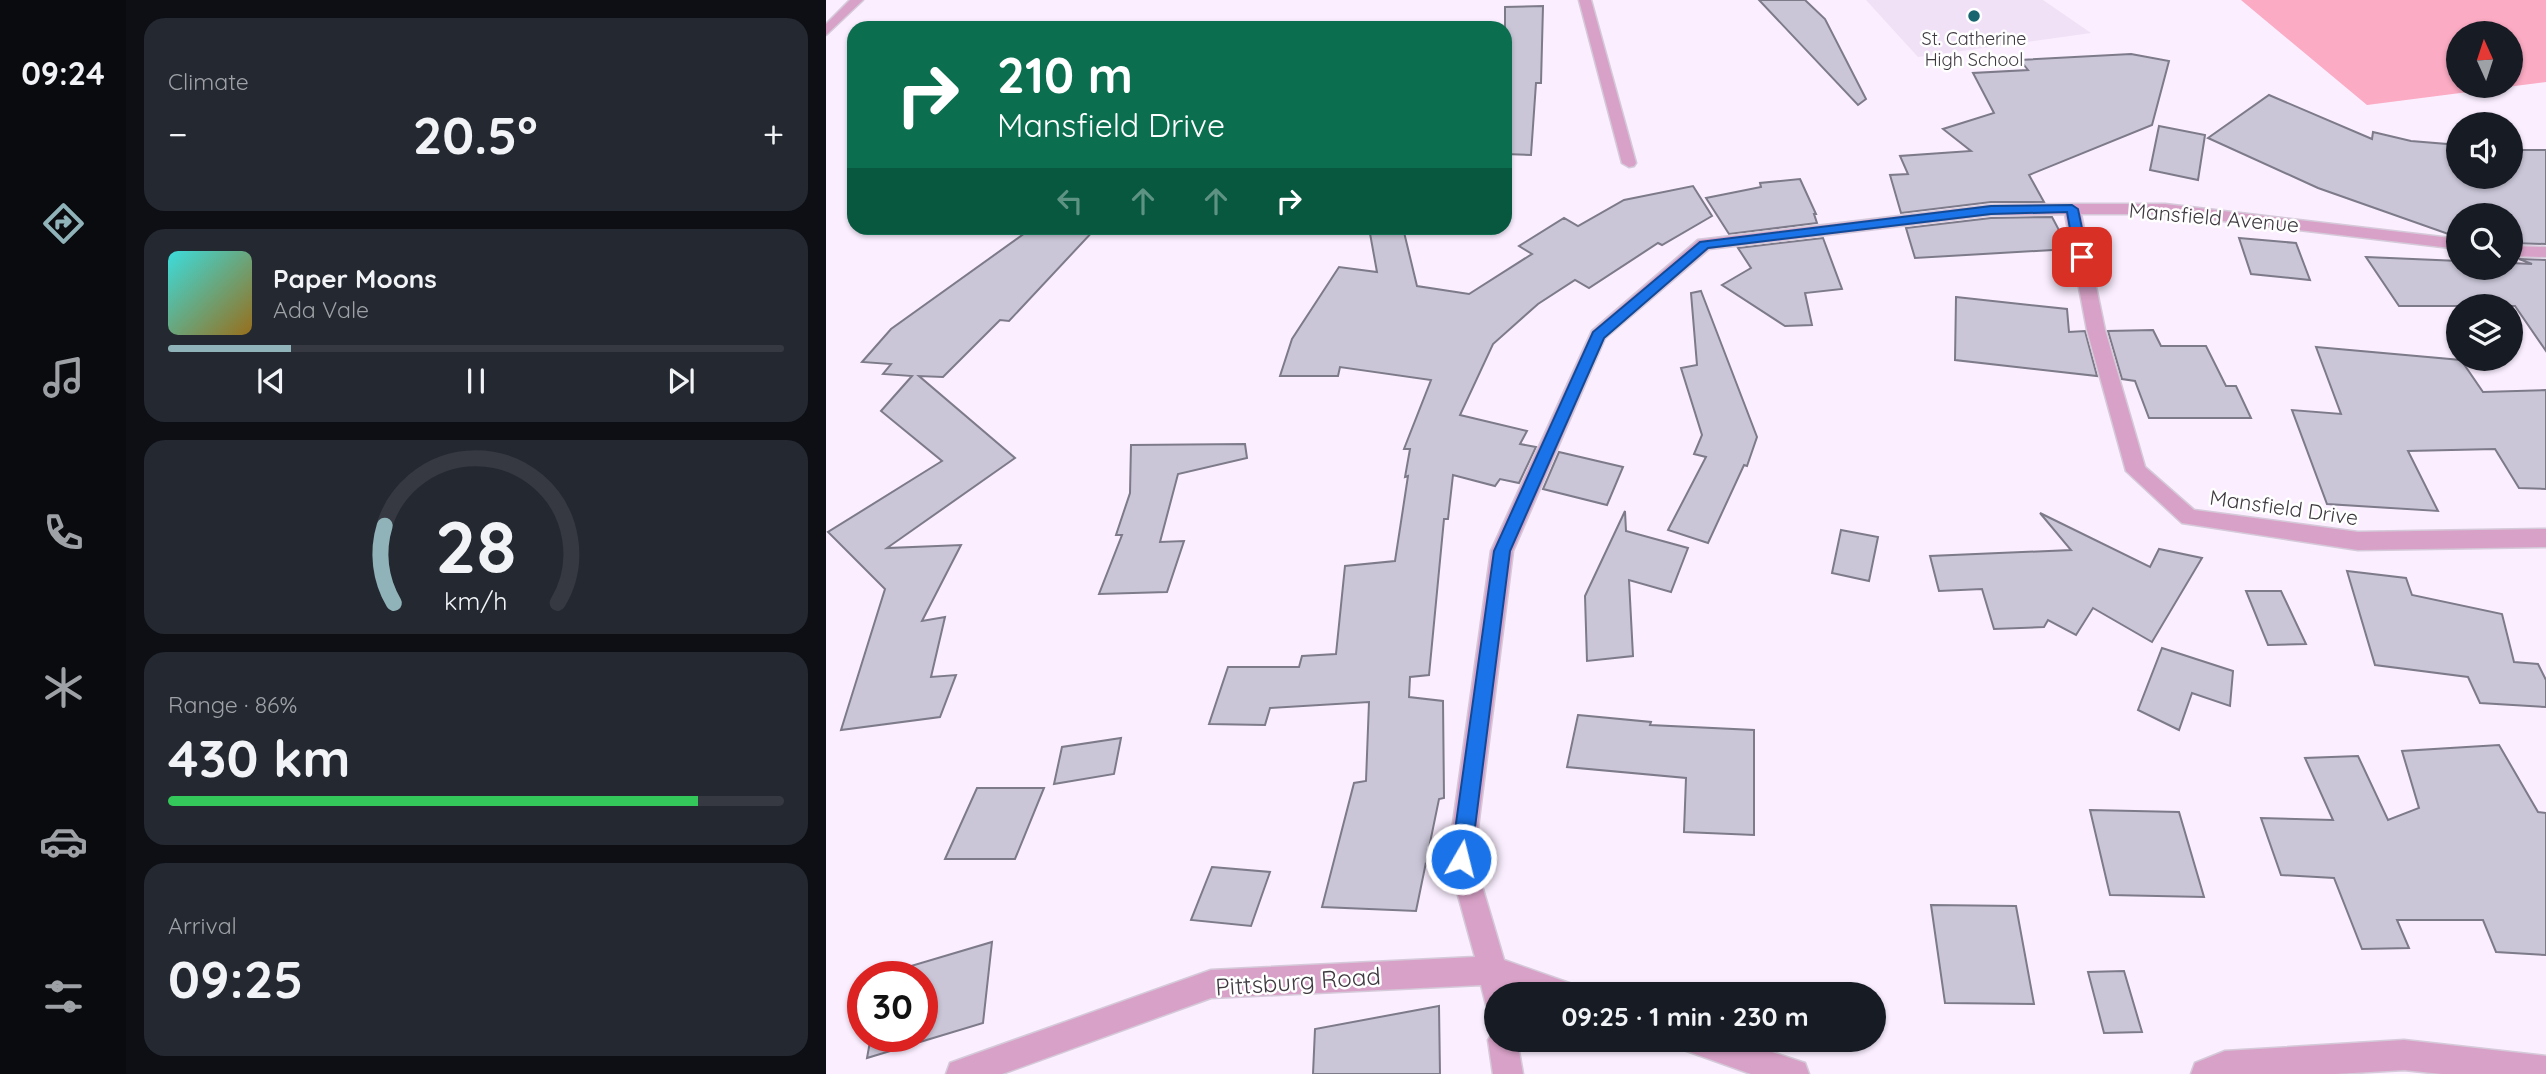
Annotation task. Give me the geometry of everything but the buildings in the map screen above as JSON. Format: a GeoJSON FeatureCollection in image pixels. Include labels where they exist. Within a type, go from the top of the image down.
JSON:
{"type":"FeatureCollection","features":[{"type":"Feature","properties":{"kind":"street"},"geometry":{"type":"LineString","coordinates":[[826,31],[857,0]]}},
{"type":"Feature","properties":{"kind":"street"},"geometry":{"type":"LineString","coordinates":[[1585,0],[1629,163]]}},
{"type":"Feature","properties":{"kind":"street","name":"Mansfield Avenue"},"geometry":{"type":"LineString","coordinates":[[1494,982],[1461,859],[1502,551],[1598,335],[1704,244],[1991,210],[2072,209],[2165,209],[2446,242]]}},
{"type":"Feature","properties":{"kind":"street","name":"Mansfield Drive"},"geometry":{"type":"LineString","coordinates":[[2072,209],[2096,330],[2136,471],[2189,517],[2358,541],[2546,538]]}},
{"type":"Feature","properties":{"kind":"street"},"geometry":{"type":"LineString","coordinates":[[2523,251],[2546,252]]}},
{"type":"Feature","properties":{"kind":"street","name":"Pittsburg Road"},"geometry":{"type":"LineString","coordinates":[[961,1074],[1211,984],[1484,982]]}},
{"type":"Feature","properties":{"kind":"street"},"geometry":{"type":"LineString","coordinates":[[1505,1052],[1508,1074]]}},
{"type":"Feature","properties":{"kind":"street"},"geometry":{"type":"LineString","coordinates":[[1729,1052],[1794,1074]]}},
{"type":"Feature","properties":{"kind":"street"},"geometry":{"type":"LineString","coordinates":[[2206,1074],[2225,1066],[2404,1055],[2546,1071]]}},
{"type":"Feature","properties":{"kind":"shaded area","name":"St. Catherine High School"},"geometry":{"type":"Polygon","coordinates":[[[1866,0],[2043,0],[2091,33],[1918,57],[1866,0]]]}},
{"type":"Feature","properties":{"kind":"shaded area"},"geometry":{"type":"Polygon","coordinates":[[[2241,0],[2546,0],[2546,82],[2524,85],[2524,21],[2446,21],[2446,95],[2367,105],[2241,0]]]}},
{"type":"Feature","properties":{"kind":"place","name":"St. Catherine High School"},"geometry":{"type":"Point","coordinates":[1974,16]}},
{"type":"Feature","properties":{"kind":"route"},"geometry":{"type":"LineString","coordinates":[[1461,859],[1502,551],[1598,335],[1704,244],[1991,210],[2072,209],[2082,257]]}}]}
